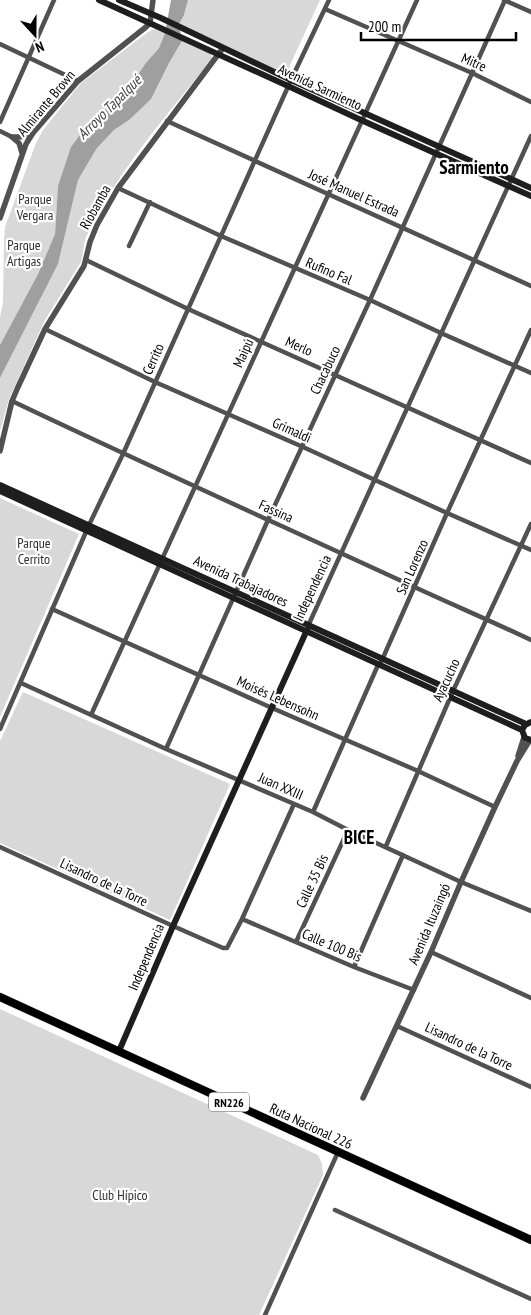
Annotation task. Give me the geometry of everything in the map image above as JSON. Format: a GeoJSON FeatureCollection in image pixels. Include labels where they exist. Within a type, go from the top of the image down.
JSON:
{"type":"FeatureCollection","features":[{"type":"Feature","properties":{"kind":"highway","name":"Ruta Nacional 226"},"geometry":{"type":"LineString","coordinates":[[0,997],[531,1240]]}},
{"type":"Feature","properties":{"kind":"main road","name":"Avenida Sarmiento"},"geometry":{"type":"LineString","coordinates":[[99,0],[208,50],[221,51]]}},
{"type":"Feature","properties":{"kind":"main road","name":"Avenida Sarmiento"},"geometry":{"type":"LineString","coordinates":[[119,0],[210,42],[221,51],[290,83],[361,120],[438,150],[510,182],[531,188]]}},
{"type":"Feature","properties":{"kind":"main road","name":"Avenida Sarmiento"},"geometry":{"type":"LineString","coordinates":[[290,83],[365,112],[438,150]]}},
{"type":"Feature","properties":{"kind":"main road","name":"Avenida Sarmiento"},"geometry":{"type":"LineString","coordinates":[[510,182],[531,196]]}},
{"type":"Feature","properties":{"kind":"main road","name":"Avenida Trabajadores"},"geometry":{"type":"LineString","coordinates":[[0,485],[89,524],[162,562]]}},
{"type":"Feature","properties":{"kind":"main road","name":"Avenida Trabajadores"},"geometry":{"type":"LineString","coordinates":[[0,492],[86,532],[162,562],[528,730]]}},
{"type":"Feature","properties":{"kind":"main road","name":"Independencia"},"geometry":{"type":"LineString","coordinates":[[119,1051],[173,926],[307,629]]}},
{"type":"Feature","properties":{"kind":"street"},"geometry":{"type":"LineString","coordinates":[[0,122],[54,0]]}},
{"type":"Feature","properties":{"kind":"street"},"geometry":{"type":"LineString","coordinates":[[153,0],[151,14],[153,25]]}},
{"type":"Feature","properties":{"kind":"street","name":"Cerrito"},"geometry":{"type":"LineString","coordinates":[[0,729],[89,524],[123,454],[254,161],[329,0]]}},
{"type":"Feature","properties":{"kind":"street","name":"Maipú"},"geometry":{"type":"LineString","coordinates":[[91,715],[417,0]]}},
{"type":"Feature","properties":{"kind":"street"},"geometry":{"type":"LineString","coordinates":[[505,0],[531,12]]}},
{"type":"Feature","properties":{"kind":"street","name":"Chacabuco"},"geometry":{"type":"LineString","coordinates":[[166,749],[505,0]]}},
{"type":"Feature","properties":{"kind":"street","name":"Mitre"},"geometry":{"type":"LineString","coordinates":[[325,9],[472,73],[531,102]]}},
{"type":"Feature","properties":{"kind":"street","name":"Almirante Brown"},"geometry":{"type":"LineString","coordinates":[[0,217],[26,144],[33,133],[78,81],[142,31],[153,25]]}},
{"type":"Feature","properties":{"kind":"street"},"geometry":{"type":"LineString","coordinates":[[0,44],[78,81]]}},
{"type":"Feature","properties":{"kind":"street","name":"Riobamba"},"geometry":{"type":"LineString","coordinates":[[0,451],[12,401],[45,329],[84,266],[94,232],[118,188],[221,51]]}},
{"type":"Feature","properties":{"kind":"street","name":"José Manuel Estrada"},"geometry":{"type":"LineString","coordinates":[[167,122],[531,286]]}},
{"type":"Feature","properties":{"kind":"street"},"geometry":{"type":"LineString","coordinates":[[0,131],[19,143],[23,154]]}},
{"type":"Feature","properties":{"kind":"street"},"geometry":{"type":"LineString","coordinates":[[12,137],[20,138],[33,133]]}},
{"type":"Feature","properties":{"kind":"street","name":"Independencia"},"geometry":{"type":"LineString","coordinates":[[307,629],[531,136]]}},
{"type":"Feature","properties":{"kind":"street","name":"Rufino Fal"},"geometry":{"type":"LineString","coordinates":[[118,188],[221,236],[370,300],[441,334],[531,373]]}},
{"type":"Feature","properties":{"kind":"street"},"geometry":{"type":"LineString","coordinates":[[129,246],[150,202]]}},
{"type":"Feature","properties":{"kind":"street","name":"Merlo"},"geometry":{"type":"LineString","coordinates":[[86,260],[531,463]]}},
{"type":"Feature","properties":{"kind":"street","name":"Grimaldi"},"geometry":{"type":"LineString","coordinates":[[45,329],[155,382],[531,550]]}},
{"type":"Feature","properties":{"kind":"street","name":"San Lorenzo"},"geometry":{"type":"LineString","coordinates":[[313,812],[531,330]]}},
{"type":"Feature","properties":{"kind":"street","name":"Fassina"},"geometry":{"type":"LineString","coordinates":[[12,401],[196,488],[531,640]]}},
{"type":"Feature","properties":{"kind":"street","name":"Ayacucho"},"geometry":{"type":"LineString","coordinates":[[386,846],[452,694],[531,524]]}},
{"type":"Feature","properties":{"kind":"street","name":"Moisés Lebensohn"},"geometry":{"type":"LineString","coordinates":[[52,609],[495,807]]}},
{"type":"Feature","properties":{"kind":"street","name":"Juan XXIII"},"geometry":{"type":"LineString","coordinates":[[20,683],[166,749],[313,812],[461,882],[531,911]]}},
{"type":"Feature","properties":{"kind":"street","name":"Avenida Ituzaingó"},"geometry":{"type":"LineString","coordinates":[[362,1098],[414,990],[461,882],[518,760],[528,730]]}},
{"type":"Feature","properties":{"kind":"street"},"geometry":{"type":"LineString","coordinates":[[242,919],[294,804]]}},
{"type":"Feature","properties":{"kind":"street","name":"Calle 35 Bis"},"geometry":{"type":"LineString","coordinates":[[296,942],[348,830]]}},
{"type":"Feature","properties":{"kind":"street","name":"Lisandro de la Torre"},"geometry":{"type":"LineString","coordinates":[[0,847],[223,948],[227,948],[242,919]]}},
{"type":"Feature","properties":{"kind":"street"},"geometry":{"type":"LineString","coordinates":[[354,967],[403,855]]}},
{"type":"Feature","properties":{"kind":"street","name":"Calle 100 Bis"},"geometry":{"type":"LineString","coordinates":[[242,919],[354,967],[414,990]]}},
{"type":"Feature","properties":{"kind":"street"},"geometry":{"type":"LineString","coordinates":[[431,952],[531,998]]}},
{"type":"Feature","properties":{"kind":"street","name":"Lisandro de la Torre"},"geometry":{"type":"LineString","coordinates":[[397,1026],[531,1087]]}},
{"type":"Feature","properties":{"kind":"street"},"geometry":{"type":"LineString","coordinates":[[265,1315],[338,1152]]}},
{"type":"Feature","properties":{"kind":"street"},"geometry":{"type":"LineString","coordinates":[[335,1210],[531,1299]]}},
{"type":"Feature","properties":{"kind":"green space"},"geometry":{"type":"Polygon","coordinates":[[[188,0],[320,0],[285,76],[179,24],[184,15],[188,0]]]}},
{"type":"Feature","properties":{"kind":"green space","name":"Parque Vergara"},"geometry":{"type":"Polygon","coordinates":[[[154,29],[165,33],[159,48],[145,64],[128,90],[86,127],[58,186],[55,234],[38,274],[0,345],[5,227],[36,143],[43,130],[81,83],[154,29]]]}},
{"type":"Feature","properties":{"kind":"green space","name":"Parque Vergara"},"geometry":{"type":"Polygon","coordinates":[[[182,41],[211,54],[212,59],[144,144],[99,211],[86,238],[81,262],[45,320],[9,399],[0,431],[0,378],[58,264],[78,180],[97,148],[114,130],[129,120],[182,41]]]}},
{"type":"Feature","properties":{"kind":"green space","name":"Parque Cerrito"},"geometry":{"type":"Polygon","coordinates":[[[0,498],[79,534],[0,717],[0,498]]]}},
{"type":"Feature","properties":{"kind":"green space"},"geometry":{"type":"Polygon","coordinates":[[[23,692],[230,784],[170,920],[0,843],[0,741],[23,692]]]}},
{"type":"Feature","properties":{"kind":"green space","name":"Club Hípico"},"geometry":{"type":"Polygon","coordinates":[[[0,1009],[318,1155],[322,1164],[323,1175],[259,1315],[0,1315],[0,1009]]]}},
{"type":"Feature","properties":{"kind":"water","name":"Arroyo Tapalqué"},"geometry":{"type":"Polygon","coordinates":[[[171,0],[188,0],[184,15],[179,24],[182,41],[151,99],[129,120],[114,130],[97,148],[78,180],[58,264],[0,378],[0,345],[38,274],[55,234],[58,186],[71,147],[86,127],[128,90],[145,64],[159,48],[165,33],[171,0]]]}},
{"type":"Feature","properties":{"kind":"district","name":"Sarmiento"},"geometry":{"type":"Point","coordinates":[474,167]}},
{"type":"Feature","properties":{"kind":"district","name":"BICE"},"geometry":{"type":"Point","coordinates":[359,837]}},
{"type":"Feature","properties":{"kind":"park label","name":"Parque Artigas"},"geometry":{"type":"Point","coordinates":[24,254]}}]}
